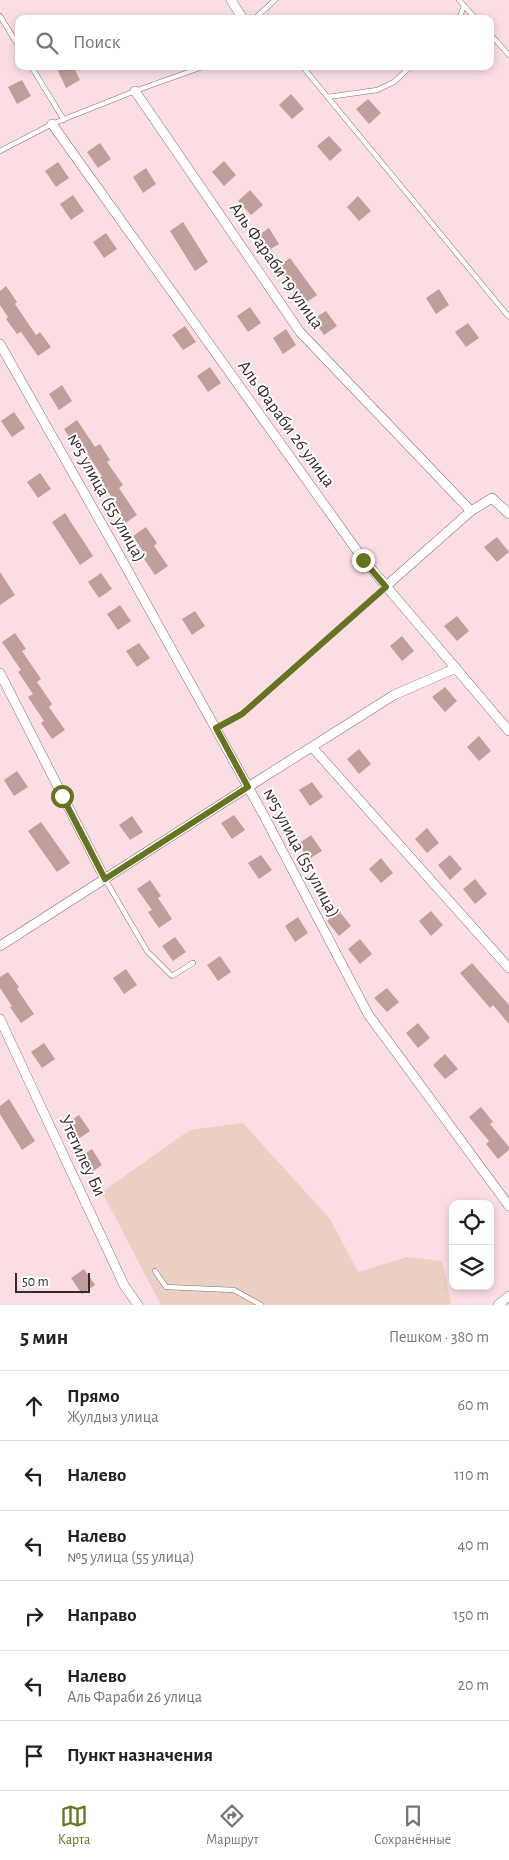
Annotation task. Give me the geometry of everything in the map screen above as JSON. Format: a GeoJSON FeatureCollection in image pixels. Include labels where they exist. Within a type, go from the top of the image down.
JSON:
{"type":"FeatureCollection","features":[{"type":"Feature","properties":{"kind":"street"},"geometry":{"type":"LineString","coordinates":[[231,0],[240,15]]}},
{"type":"Feature","properties":{"kind":"street","name":"Аль Фараби 19 улица"},"geometry":{"type":"LineString","coordinates":[[135,91],[300,332],[471,511]]}},
{"type":"Feature","properties":{"kind":"street","name":"Аль Фараби 26 улица"},"geometry":{"type":"LineString","coordinates":[[52,124],[363,560],[509,731]]}},
{"type":"Feature","properties":{"kind":"street","name":"№5 улица (55 улица)"},"geometry":{"type":"LineString","coordinates":[[0,344],[216,728],[368,1014],[509,1206]]}},
{"type":"Feature","properties":{"kind":"street"},"geometry":{"type":"LineString","coordinates":[[386,587],[471,511],[492,498],[509,514]]}},
{"type":"Feature","properties":{"kind":"street"},"geometry":{"type":"LineString","coordinates":[[0,946],[394,695],[456,668]]}},
{"type":"Feature","properties":{"kind":"street"},"geometry":{"type":"LineString","coordinates":[[0,673],[105,879]]}},
{"type":"Feature","properties":{"kind":"street"},"geometry":{"type":"LineString","coordinates":[[312,747],[509,968]]}},
{"type":"Feature","properties":{"kind":"street","name":"Утетилеу Би"},"geometry":{"type":"LineString","coordinates":[[0,1018],[124,1285],[138,1305]]}},
{"type":"Feature","properties":{"kind":"street"},"geometry":{"type":"LineString","coordinates":[[498,1305],[509,1296]]}},
{"type":"Feature","properties":{"kind":"lane"},"geometry":{"type":"LineString","coordinates":[[259,14],[275,0]]}},
{"type":"Feature","properties":{"kind":"lane"},"geometry":{"type":"LineString","coordinates":[[458,0],[472,15]]}},
{"type":"Feature","properties":{"kind":"lane"},"geometry":{"type":"LineString","coordinates":[[461,15],[464,6]]}},
{"type":"Feature","properties":{"kind":"lane"},"geometry":{"type":"LineString","coordinates":[[0,16],[15,40]]}},
{"type":"Feature","properties":{"kind":"lane"},"geometry":{"type":"LineString","coordinates":[[494,38],[509,55]]}},
{"type":"Feature","properties":{"kind":"lane"},"geometry":{"type":"LineString","coordinates":[[33,70],[64,120]]}},
{"type":"Feature","properties":{"kind":"lane"},"geometry":{"type":"LineString","coordinates":[[0,151],[52,124],[194,70]]}},
{"type":"Feature","properties":{"kind":"lane"},"geometry":{"type":"LineString","coordinates":[[305,70],[509,317]]}},
{"type":"Feature","properties":{"kind":"lane"},"geometry":{"type":"LineString","coordinates":[[328,98],[377,90],[394,82],[407,70]]}},
{"type":"Feature","properties":{"kind":"lane"},"geometry":{"type":"LineString","coordinates":[[216,728],[242,714],[386,587]]}},
{"type":"Feature","properties":{"kind":"lane"},"geometry":{"type":"LineString","coordinates":[[105,879],[147,951],[172,976],[193,963]]}},
{"type":"Feature","properties":{"kind":"lane"},"geometry":{"type":"LineString","coordinates":[[155,1271],[166,1287],[234,1290],[261,1305]]}},
{"type":"Feature","properties":{"kind":"shaded area"},"geometry":{"type":"Polygon","coordinates":[[[243,1123],[330,1219],[358,1272],[407,1257],[442,1261],[451,1303],[449,1305],[161,1305],[102,1192],[190,1130],[243,1123]]]}},
{"type":"Feature","properties":{"kind":"building"},"geometry":{"type":"Polygon","coordinates":[[[75,70],[80,80],[66,88],[58,71],[75,70]]]}},
{"type":"Feature","properties":{"kind":"building"},"geometry":{"type":"Polygon","coordinates":[[[22,80],[31,96],[17,104],[8,87],[22,80]]]}},
{"type":"Feature","properties":{"kind":"building"},"geometry":{"type":"Polygon","coordinates":[[[291,94],[304,109],[292,119],[279,105],[291,94]]]}},
{"type":"Feature","properties":{"kind":"building"},"geometry":{"type":"Polygon","coordinates":[[[368,99],[381,113],[369,124],[356,109],[368,99]]]}},
{"type":"Feature","properties":{"kind":"building"},"geometry":{"type":"Polygon","coordinates":[[[329,136],[342,150],[330,161],[317,146],[329,136]]]}},
{"type":"Feature","properties":{"kind":"building"},"geometry":{"type":"Polygon","coordinates":[[[100,143],[111,159],[98,168],[87,152],[100,143]]]}},
{"type":"Feature","properties":{"kind":"building"},"geometry":{"type":"Polygon","coordinates":[[[224,161],[236,175],[224,186],[212,172],[224,161]]]}},
{"type":"Feature","properties":{"kind":"building"},"geometry":{"type":"Polygon","coordinates":[[[58,162],[69,178],[56,187],[45,171],[58,162]]]}},
{"type":"Feature","properties":{"kind":"building"},"geometry":{"type":"Polygon","coordinates":[[[146,168],[156,184],[143,193],[133,177],[146,168]]]}},
{"type":"Feature","properties":{"kind":"building"},"geometry":{"type":"Polygon","coordinates":[[[250,190],[263,205],[251,215],[238,201],[250,190]]]}},
{"type":"Feature","properties":{"kind":"building"},"geometry":{"type":"Polygon","coordinates":[[[73,195],[84,211],[71,220],[60,204],[73,195]]]}},
{"type":"Feature","properties":{"kind":"building"},"geometry":{"type":"Polygon","coordinates":[[[358,196],[371,211],[359,221],[347,207],[358,196]]]}},
{"type":"Feature","properties":{"kind":"building"},"geometry":{"type":"Polygon","coordinates":[[[183,222],[208,262],[195,271],[170,231],[183,222]]]}},
{"type":"Feature","properties":{"kind":"building"},"geometry":{"type":"Polygon","coordinates":[[[269,228],[279,244],[266,252],[256,237],[269,228]]]}},
{"type":"Feature","properties":{"kind":"building"},"geometry":{"type":"Polygon","coordinates":[[[106,233],[117,249],[104,258],[93,242],[106,233]]]}},
{"type":"Feature","properties":{"kind":"building"},"geometry":{"type":"Polygon","coordinates":[[[290,258],[317,295],[304,304],[277,267],[290,258]]]}},
{"type":"Feature","properties":{"kind":"building"},"geometry":{"type":"Polygon","coordinates":[[[6,286],[17,302],[15,304],[36,335],[40,332],[51,347],[38,356],[21,332],[17,334],[6,319],[8,317],[0,305],[0,291],[6,286]]]}},
{"type":"Feature","properties":{"kind":"building"},"geometry":{"type":"Polygon","coordinates":[[[439,289],[449,305],[436,314],[426,298],[439,289]]]}},
{"type":"Feature","properties":{"kind":"building"},"geometry":{"type":"Polygon","coordinates":[[[250,307],[261,323],[248,332],[237,316],[250,307]]]}},
{"type":"Feature","properties":{"kind":"building"},"geometry":{"type":"Polygon","coordinates":[[[326,311],[337,326],[324,335],[313,319],[326,311]]]}},
{"type":"Feature","properties":{"kind":"building"},"geometry":{"type":"Polygon","coordinates":[[[468,323],[479,338],[466,347],[455,332],[468,323]]]}},
{"type":"Feature","properties":{"kind":"building"},"geometry":{"type":"Polygon","coordinates":[[[185,326],[196,342],[183,350],[172,335],[185,326]]]}},
{"type":"Feature","properties":{"kind":"building"},"geometry":{"type":"Polygon","coordinates":[[[286,329],[296,345],[283,354],[273,338],[286,329]]]}},
{"type":"Feature","properties":{"kind":"building"},"geometry":{"type":"Polygon","coordinates":[[[210,367],[221,383],[208,392],[197,376],[210,367]]]}},
{"type":"Feature","properties":{"kind":"building"},"geometry":{"type":"Polygon","coordinates":[[[62,385],[72,401],[59,410],[49,394],[62,385]]]}},
{"type":"Feature","properties":{"kind":"building"},"geometry":{"type":"Polygon","coordinates":[[[14,412],[25,428],[12,437],[1,421],[14,412]]]}},
{"type":"Feature","properties":{"kind":"building"},"geometry":{"type":"Polygon","coordinates":[[[77,420],[95,447],[100,444],[110,460],[107,462],[123,485],[119,488],[137,515],[124,524],[114,508],[117,505],[99,478],[102,476],[79,442],[74,445],[64,429],[77,420]]]}},
{"type":"Feature","properties":{"kind":"building"},"geometry":{"type":"Polygon","coordinates":[[[40,473],[51,489],[38,498],[27,482],[40,473]]]}},
{"type":"Feature","properties":{"kind":"building"},"geometry":{"type":"Polygon","coordinates":[[[65,513],[93,556],[80,565],[52,522],[65,513]]]}},
{"type":"Feature","properties":{"kind":"building"},"geometry":{"type":"Polygon","coordinates":[[[146,527],[157,543],[154,546],[168,566],[155,575],[144,559],[147,557],[133,536],[146,527]]]}},
{"type":"Feature","properties":{"kind":"building"},"geometry":{"type":"Polygon","coordinates":[[[497,537],[509,552],[497,562],[484,547],[497,537]]]}},
{"type":"Feature","properties":{"kind":"building"},"geometry":{"type":"Polygon","coordinates":[[[0,572],[15,595],[0,605],[0,572]]]}},
{"type":"Feature","properties":{"kind":"building"},"geometry":{"type":"Polygon","coordinates":[[[101,573],[112,589],[99,598],[88,582],[101,573]]]}},
{"type":"Feature","properties":{"kind":"building"},"geometry":{"type":"Polygon","coordinates":[[[120,605],[131,621],[118,630],[107,614],[120,605]]]}},
{"type":"Feature","properties":{"kind":"building"},"geometry":{"type":"Polygon","coordinates":[[[195,611],[205,626],[192,635],[182,619],[195,611]]]}},
{"type":"Feature","properties":{"kind":"building"},"geometry":{"type":"Polygon","coordinates":[[[457,616],[469,631],[457,641],[444,626],[457,616]]]}},
{"type":"Feature","properties":{"kind":"building"},"geometry":{"type":"Polygon","coordinates":[[[15,633],[26,649],[22,651],[41,679],[37,682],[52,704],[49,707],[65,730],[52,739],[41,723],[44,721],[28,697],[33,694],[18,672],[21,670],[2,642],[15,633]]]}},
{"type":"Feature","properties":{"kind":"building"},"geometry":{"type":"Polygon","coordinates":[[[402,636],[414,651],[402,661],[390,646],[402,636]]]}},
{"type":"Feature","properties":{"kind":"building"},"geometry":{"type":"Polygon","coordinates":[[[139,643],[150,658],[137,667],[126,651],[139,643]]]}},
{"type":"Feature","properties":{"kind":"building"},"geometry":{"type":"Polygon","coordinates":[[[445,687],[457,701],[445,712],[432,697],[445,687]]]}},
{"type":"Feature","properties":{"kind":"building"},"geometry":{"type":"Polygon","coordinates":[[[479,736],[491,751],[479,761],[467,747],[479,736]]]}},
{"type":"Feature","properties":{"kind":"building"},"geometry":{"type":"Polygon","coordinates":[[[359,749],[371,764],[359,774],[347,759],[359,749]]]}},
{"type":"Feature","properties":{"kind":"building"},"geometry":{"type":"Polygon","coordinates":[[[17,771],[28,787],[14,796],[4,780],[17,771]]]}},
{"type":"Feature","properties":{"kind":"building"},"geometry":{"type":"Polygon","coordinates":[[[312,782],[323,797],[310,806],[299,790],[312,782]]]}},
{"type":"Feature","properties":{"kind":"building"},"geometry":{"type":"Polygon","coordinates":[[[234,815],[245,830],[232,839],[221,823],[234,815]]]}},
{"type":"Feature","properties":{"kind":"building"},"geometry":{"type":"Polygon","coordinates":[[[132,816],[143,832],[130,840],[119,825],[132,816]]]}},
{"type":"Feature","properties":{"kind":"building"},"geometry":{"type":"Polygon","coordinates":[[[41,822],[70,863],[57,872],[28,831],[41,822]]]}},
{"type":"Feature","properties":{"kind":"building"},"geometry":{"type":"Polygon","coordinates":[[[427,828],[439,843],[427,853],[415,839],[427,828]]]}},
{"type":"Feature","properties":{"kind":"building"},"geometry":{"type":"Polygon","coordinates":[[[311,835],[322,851],[309,859],[298,844],[311,835]]]}},
{"type":"Feature","properties":{"kind":"building"},"geometry":{"type":"Polygon","coordinates":[[[261,855],[272,870],[259,879],[248,863],[261,855]]]}},
{"type":"Feature","properties":{"kind":"building"},"geometry":{"type":"Polygon","coordinates":[[[450,855],[462,869],[450,880],[438,865],[450,855]]]}},
{"type":"Feature","properties":{"kind":"building"},"geometry":{"type":"Polygon","coordinates":[[[381,858],[393,873],[381,883],[369,869],[381,858]]]}},
{"type":"Feature","properties":{"kind":"building"},"geometry":{"type":"Polygon","coordinates":[[[475,879],[487,894],[475,904],[463,889],[475,879]]]}},
{"type":"Feature","properties":{"kind":"building"},"geometry":{"type":"Polygon","coordinates":[[[150,880],[161,896],[158,898],[172,919],[159,928],[148,912],[152,910],[137,889],[150,880]]]}},
{"type":"Feature","properties":{"kind":"building"},"geometry":{"type":"Polygon","coordinates":[[[339,911],[351,926],[339,936],[327,921],[339,911]]]}},
{"type":"Feature","properties":{"kind":"building"},"geometry":{"type":"Polygon","coordinates":[[[431,911],[443,925],[431,936],[419,921],[431,911]]]}},
{"type":"Feature","properties":{"kind":"building"},"geometry":{"type":"Polygon","coordinates":[[[298,917],[308,933],[295,942],[285,926],[298,917]]]}},
{"type":"Feature","properties":{"kind":"building"},"geometry":{"type":"Polygon","coordinates":[[[175,937],[186,952],[173,961],[162,946],[175,937]]]}},
{"type":"Feature","properties":{"kind":"building"},"geometry":{"type":"Polygon","coordinates":[[[360,939],[372,954],[360,964],[348,949],[360,939]]]}},
{"type":"Feature","properties":{"kind":"building"},"geometry":{"type":"Polygon","coordinates":[[[220,956],[231,972],[218,981],[207,965],[220,956]]]}},
{"type":"Feature","properties":{"kind":"building"},"geometry":{"type":"Polygon","coordinates":[[[472,963],[509,1005],[509,1024],[493,1005],[490,1008],[460,973],[472,963]]]}},
{"type":"Feature","properties":{"kind":"building"},"geometry":{"type":"Polygon","coordinates":[[[126,969],[137,985],[124,994],[113,978],[126,969]]]}},
{"type":"Feature","properties":{"kind":"building"},"geometry":{"type":"Polygon","coordinates":[[[8,972],[34,1014],[21,1023],[0,988],[0,977],[8,972]]]}},
{"type":"Feature","properties":{"kind":"building"},"geometry":{"type":"Polygon","coordinates":[[[387,988],[399,1002],[387,1012],[374,998],[387,988]]]}},
{"type":"Feature","properties":{"kind":"building"},"geometry":{"type":"Polygon","coordinates":[[[418,1023],[430,1038],[418,1048],[406,1033],[418,1023]]]}},
{"type":"Feature","properties":{"kind":"building"},"geometry":{"type":"Polygon","coordinates":[[[44,1043],[55,1059],[42,1068],[31,1052],[44,1043]]]}},
{"type":"Feature","properties":{"kind":"building"},"geometry":{"type":"Polygon","coordinates":[[[445,1054],[458,1069],[445,1079],[433,1065],[445,1054]]]}},
{"type":"Feature","properties":{"kind":"building"},"geometry":{"type":"Polygon","coordinates":[[[9,1099],[35,1141],[22,1150],[0,1114],[0,1106],[9,1099]]]}},
{"type":"Feature","properties":{"kind":"building"},"geometry":{"type":"Polygon","coordinates":[[[481,1107],[493,1122],[490,1124],[509,1147],[509,1150],[498,1159],[486,1144],[489,1141],[469,1117],[481,1107]]]}},
{"type":"Feature","properties":{"kind":"building"},"geometry":{"type":"Polygon","coordinates":[[[79,1115],[90,1131],[77,1140],[66,1124],[79,1115]]]}},
{"type":"Feature","properties":{"kind":"building"},"geometry":{"type":"Polygon","coordinates":[[[92,1149],[102,1165],[89,1174],[78,1158],[92,1149]]]}},
{"type":"Feature","properties":{"kind":"building"},"geometry":{"type":"Polygon","coordinates":[[[84,1269],[95,1285],[82,1294],[71,1278],[84,1269]]]}},
{"type":"Feature","properties":{"kind":"route"},"geometry":{"type":"LineString","coordinates":[[62,796],[105,879],[248,787],[216,728],[242,714],[386,587],[363,560]]}}]}
